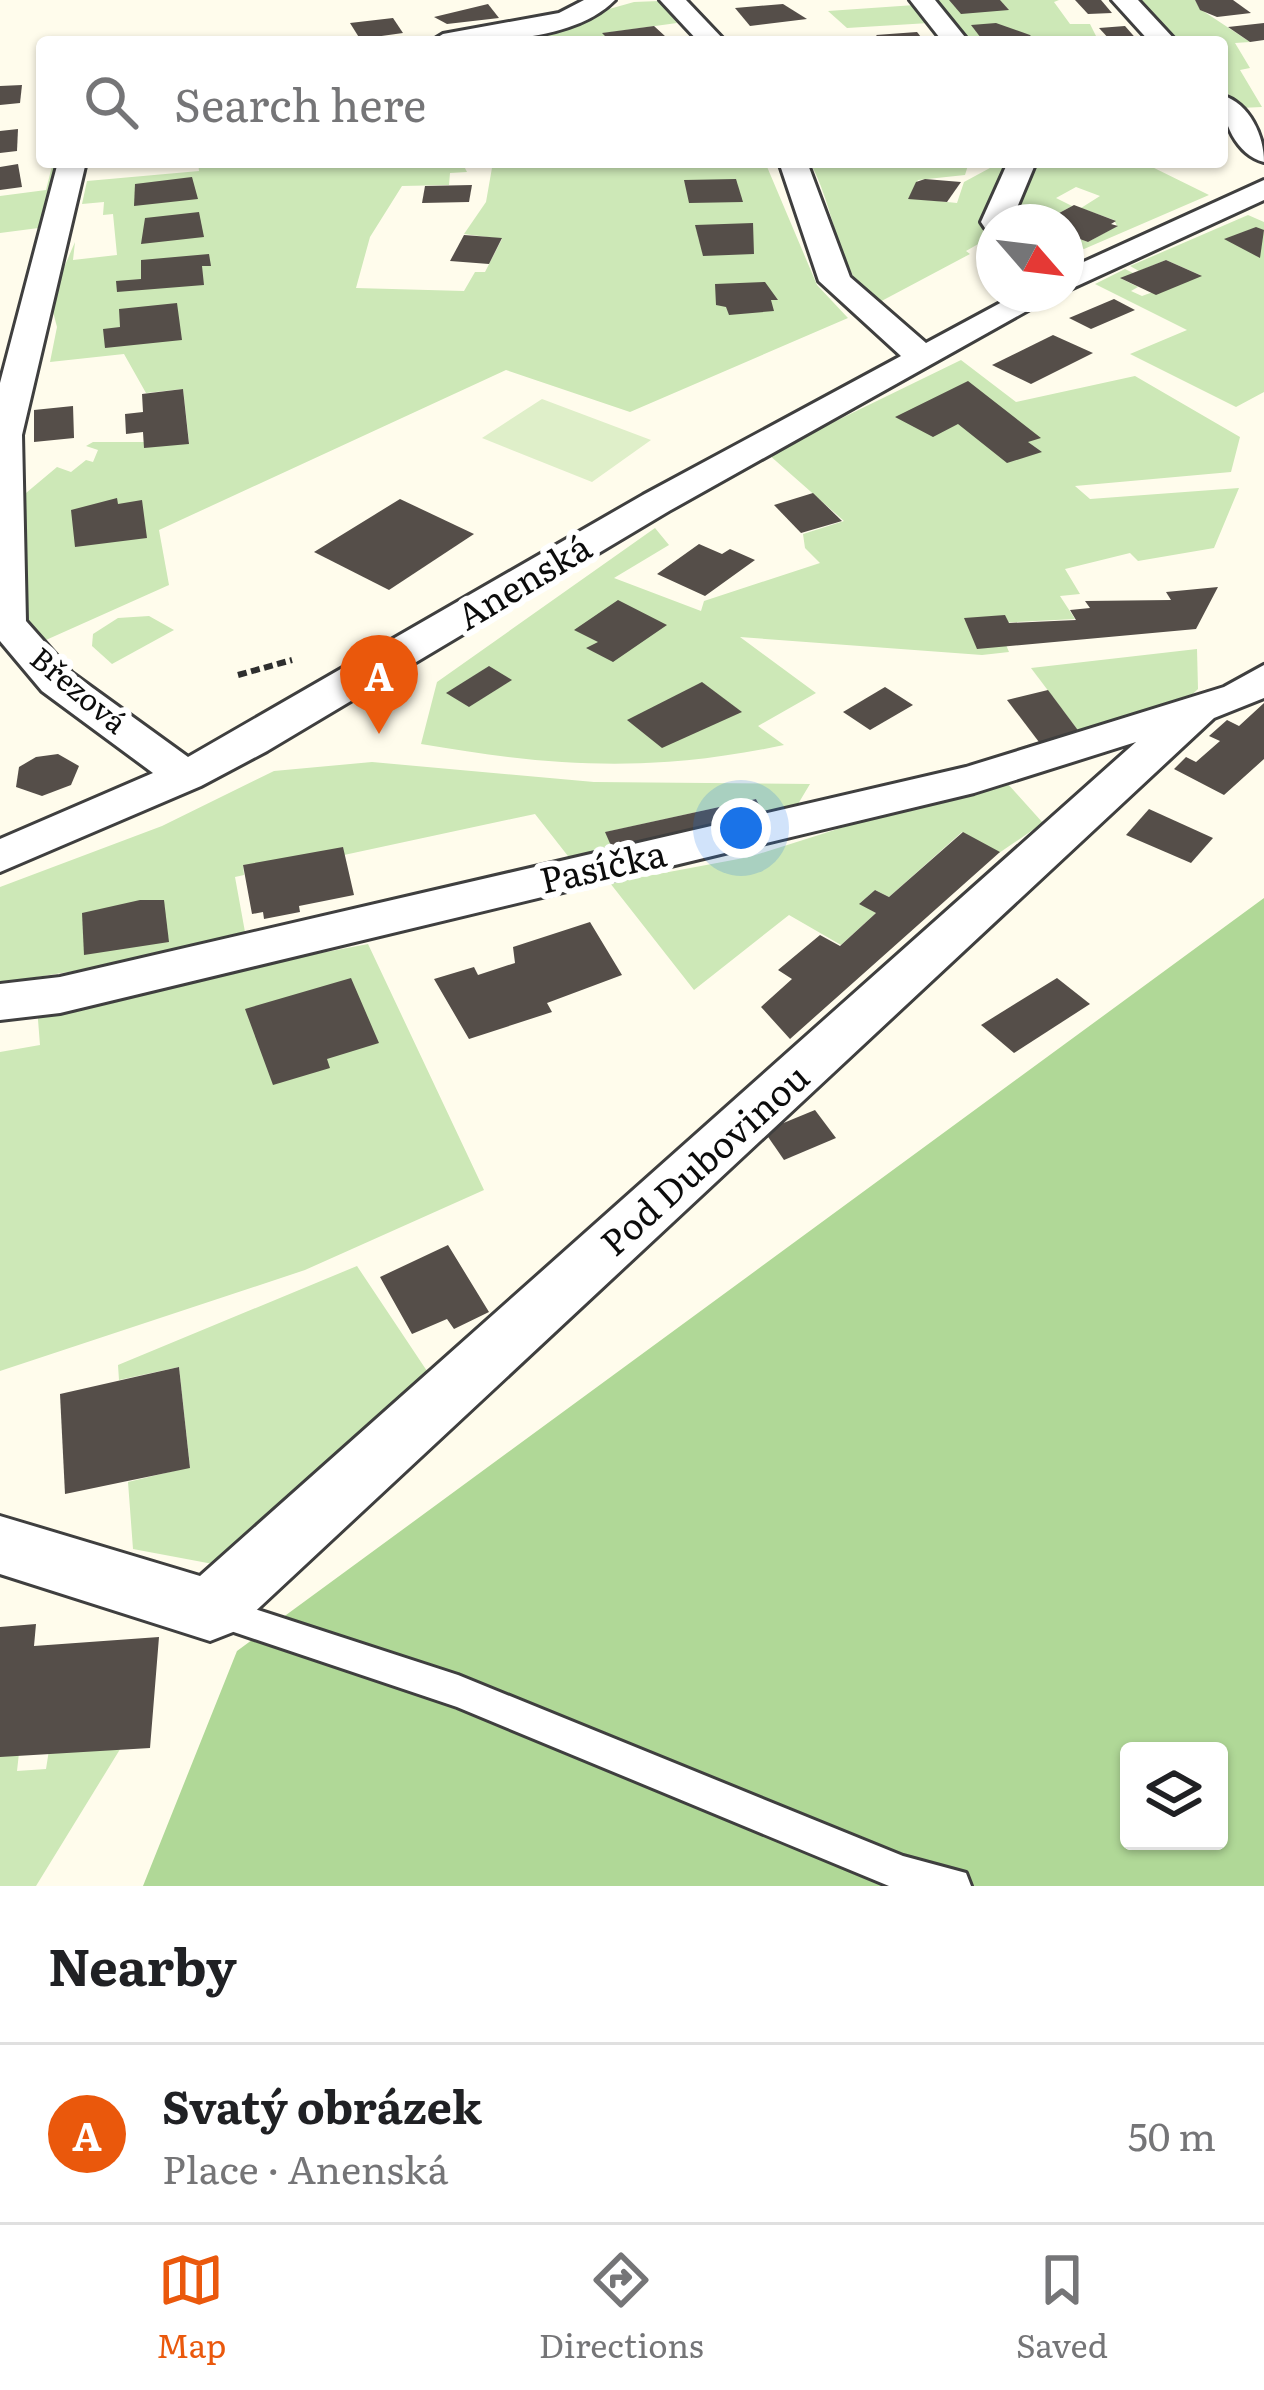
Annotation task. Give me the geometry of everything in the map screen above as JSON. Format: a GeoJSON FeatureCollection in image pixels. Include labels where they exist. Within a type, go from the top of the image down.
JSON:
{"type":"FeatureCollection","features":[{"type":"Feature","properties":{"kind":"street"},"geometry":{"type":"LineString","coordinates":[[475,36],[566,19],[603,0]]}},
{"type":"Feature","properties":{"kind":"street"},"geometry":{"type":"LineString","coordinates":[[672,0],[707,36]]}},
{"type":"Feature","properties":{"kind":"street"},"geometry":{"type":"LineString","coordinates":[[922,0],[951,36]]}},
{"type":"Feature","properties":{"kind":"street"},"geometry":{"type":"LineString","coordinates":[[1124,0],[1158,36]]}},
{"type":"Feature","properties":{"kind":"street"},"geometry":{"type":"LineString","coordinates":[[1228,110],[1264,154]]}},
{"type":"Feature","properties":{"kind":"street","name":"Březová"},"geometry":{"type":"LineString","coordinates":[[71,168],[4,435],[6,623],[57,682],[186,776]]}},
{"type":"Feature","properties":{"kind":"street"},"geometry":{"type":"LineString","coordinates":[[795,168],[835,281],[921,356]]}},
{"type":"Feature","properties":{"kind":"street"},"geometry":{"type":"LineString","coordinates":[[1004,204],[1019,168]]}},
{"type":"Feature","properties":{"kind":"street","name":"Anenská"},"geometry":{"type":"LineString","coordinates":[[1084,273],[1264,189]]}},
{"type":"Feature","properties":{"kind":"street","name":"Anenská"},"geometry":{"type":"LineString","coordinates":[[0,857],[186,776],[656,502],[1005,312]]}},
{"type":"Feature","properties":{"kind":"street","name":"Pasíčka"},"geometry":{"type":"LineString","coordinates":[[0,1002],[60,995],[974,779],[1239,696],[1264,678]]}},
{"type":"Feature","properties":{"kind":"street","name":"Pod Dubovinou"},"geometry":{"type":"LineString","coordinates":[[210,1610],[1199,709]]}},
{"type":"Feature","properties":{"kind":"street"},"geometry":{"type":"LineString","coordinates":[[0,1545],[210,1610]]}},
{"type":"Feature","properties":{"kind":"lane"},"geometry":{"type":"LineString","coordinates":[[210,1610],[458,1691],[903,1874],[953,1886]]}},
{"type":"Feature","properties":{"kind":"green space"},"geometry":{"type":"Polygon","coordinates":[[[937,0],[1059,0],[1054,2],[1070,24],[1090,24],[1096,36],[966,36],[937,0]]]}},
{"type":"Feature","properties":{"kind":"green space"},"geometry":{"type":"Polygon","coordinates":[[[1134,0],[1195,0],[1200,9],[1250,42],[1235,43],[1250,68],[1240,70],[1262,107],[1240,108],[1228,93],[1228,36],[1170,36],[1134,0]]]}},
{"type":"Feature","properties":{"kind":"green space"},"geometry":{"type":"Polygon","coordinates":[[[659,1],[677,23],[604,33],[606,36],[513,36],[634,2],[659,1]]]}},
{"type":"Feature","properties":{"kind":"green space"},"geometry":{"type":"Polygon","coordinates":[[[915,5],[929,23],[847,28],[828,11],[915,5]]]}},
{"type":"Feature","properties":{"kind":"green space"},"geometry":{"type":"Polygon","coordinates":[[[53,168],[54,226],[0,233],[0,196],[46,190],[53,168]]]}},
{"type":"Feature","properties":{"kind":"green space"},"geometry":{"type":"Polygon","coordinates":[[[465,168],[467,172],[450,173],[449,185],[402,186],[370,237],[356,288],[464,291],[475,272],[485,272],[502,239],[464,234],[486,202],[492,168],[768,168],[817,285],[848,318],[630,412],[506,370],[159,530],[169,585],[37,644],[31,627],[21,626],[26,493],[57,467],[71,472],[86,460],[93,462],[98,450],[86,446],[93,442],[189,442],[183,389],[146,393],[124,354],[50,362],[57,327],[50,300],[75,242],[73,260],[117,255],[113,214],[103,215],[104,202],[82,204],[87,181],[199,171],[465,168]]]}},
{"type":"Feature","properties":{"kind":"green space"},"geometry":{"type":"Polygon","coordinates":[[[813,168],[967,168],[965,175],[918,180],[909,198],[957,203],[964,182],[990,168],[1154,168],[1209,195],[1084,249],[1084,241],[1117,226],[1114,220],[1084,209],[1100,196],[1076,187],[1056,198],[1068,204],[976,204],[976,245],[966,251],[970,254],[874,305],[843,255],[813,168]]]}},
{"type":"Feature","properties":{"kind":"green space"},"geometry":{"type":"Polygon","coordinates":[[[1248,215],[1264,222],[1264,392],[1236,407],[1130,354],[1187,330],[1095,284],[1125,269],[1133,273],[1122,279],[1138,287],[1131,291],[1142,296],[1200,275],[1166,260],[1139,271],[1130,266],[1248,215]]]}},
{"type":"Feature","properties":{"kind":"green space"},"geometry":{"type":"Polygon","coordinates":[[[961,360],[1016,402],[1135,376],[1240,437],[1231,472],[1075,486],[1090,499],[1239,488],[1214,548],[1138,561],[1130,553],[1065,569],[1080,594],[1060,596],[1075,619],[997,623],[1009,652],[982,655],[740,637],[816,693],[758,726],[784,745],[690,760],[603,764],[421,744],[437,682],[655,528],[669,545],[614,578],[701,611],[704,601],[820,563],[805,548],[803,534],[844,521],[768,454],[961,360]]]}},
{"type":"Feature","properties":{"kind":"green space"},"geometry":{"type":"Polygon","coordinates":[[[542,399],[651,440],[592,482],[482,438],[542,399]]]}},
{"type":"Feature","properties":{"kind":"green space"},"geometry":{"type":"Polygon","coordinates":[[[149,616],[174,630],[112,664],[92,646],[93,634],[118,618],[149,616]]]}},
{"type":"Feature","properties":{"kind":"green space"},"geometry":{"type":"Polygon","coordinates":[[[1197,649],[1198,689],[1177,709],[1086,741],[1031,668],[1197,649]]]}},
{"type":"Feature","properties":{"kind":"green space"},"geometry":{"type":"Polygon","coordinates":[[[372,762],[594,782],[810,784],[798,804],[750,827],[765,818],[756,799],[606,832],[616,857],[575,865],[535,814],[344,855],[243,865],[244,875],[235,877],[247,943],[0,983],[0,887],[162,826],[274,771],[372,762]]]}},
{"type":"Feature","properties":{"kind":"green space"},"geometry":{"type":"Polygon","coordinates":[[[1007,783],[1043,823],[999,853],[962,832],[889,897],[875,890],[860,903],[876,913],[841,945],[789,915],[694,990],[610,883],[749,857],[907,807],[1007,783]]]}},
{"type":"Feature","properties":{"kind":"green space"},"geometry":{"type":"Polygon","coordinates":[[[1264,898],[1264,1886],[143,1886],[237,1651],[1264,898]]]}},
{"type":"Feature","properties":{"kind":"green space"},"geometry":{"type":"Polygon","coordinates":[[[368,944],[484,1190],[305,1270],[0,1371],[0,1052],[40,1045],[37,1007],[368,944]]]}},
{"type":"Feature","properties":{"kind":"green space"},"geometry":{"type":"Polygon","coordinates":[[[357,1266],[429,1374],[229,1567],[133,1549],[128,1482],[190,1467],[179,1367],[119,1380],[118,1365],[357,1266]]]}},
{"type":"Feature","properties":{"kind":"green space"},"geometry":{"type":"Polygon","coordinates":[[[122,1746],[36,1886],[0,1886],[0,1755],[19,1753],[17,1771],[46,1769],[49,1750],[122,1746]]]}},
{"type":"Feature","properties":{"kind":"building"},"geometry":{"type":"Polygon","coordinates":[[[949,0],[1000,0],[1009,10],[961,14],[949,0]]]}},
{"type":"Feature","properties":{"kind":"building"},"geometry":{"type":"Polygon","coordinates":[[[1075,0],[1101,0],[1112,13],[1088,14],[1075,0]]]}},
{"type":"Feature","properties":{"kind":"building"},"geometry":{"type":"Polygon","coordinates":[[[1195,0],[1233,0],[1251,13],[1217,17],[1200,10],[1195,0]]]}},
{"type":"Feature","properties":{"kind":"building"},"geometry":{"type":"Polygon","coordinates":[[[488,4],[499,18],[447,24],[434,17],[488,4]]]}},
{"type":"Feature","properties":{"kind":"building"},"geometry":{"type":"Polygon","coordinates":[[[783,4],[807,19],[750,26],[735,8],[783,4]]]}},
{"type":"Feature","properties":{"kind":"building"},"geometry":{"type":"Polygon","coordinates":[[[393,18],[403,33],[358,36],[350,23],[393,18]]]}},
{"type":"Feature","properties":{"kind":"building"},"geometry":{"type":"Polygon","coordinates":[[[996,23],[1031,36],[979,36],[971,25],[996,23]]]}},
{"type":"Feature","properties":{"kind":"building"},"geometry":{"type":"Polygon","coordinates":[[[1264,23],[1264,40],[1250,42],[1228,27],[1264,23]]]}},
{"type":"Feature","properties":{"kind":"building"},"geometry":{"type":"Polygon","coordinates":[[[654,26],[665,36],[605,36],[602,33],[654,26]]]}},
{"type":"Feature","properties":{"kind":"building"},"geometry":{"type":"Polygon","coordinates":[[[1125,26],[1134,36],[1106,36],[1099,28],[1125,26]]]}},
{"type":"Feature","properties":{"kind":"building"},"geometry":{"type":"Polygon","coordinates":[[[917,32],[920,36],[877,36],[917,32]]]}},
{"type":"Feature","properties":{"kind":"building"},"geometry":{"type":"Polygon","coordinates":[[[22,85],[20,103],[0,105],[0,86],[22,85]]]}},
{"type":"Feature","properties":{"kind":"building"},"geometry":{"type":"Polygon","coordinates":[[[18,129],[17,151],[0,153],[0,131],[18,129]]]}},
{"type":"Feature","properties":{"kind":"building"},"geometry":{"type":"Polygon","coordinates":[[[18,164],[22,187],[0,190],[0,167],[18,164]]]}},
{"type":"Feature","properties":{"kind":"building"},"geometry":{"type":"Polygon","coordinates":[[[192,177],[198,199],[134,206],[135,184],[192,177]]]}},
{"type":"Feature","properties":{"kind":"building"},"geometry":{"type":"Polygon","coordinates":[[[736,179],[743,202],[689,203],[684,180],[736,179]]]}},
{"type":"Feature","properties":{"kind":"building"},"geometry":{"type":"Polygon","coordinates":[[[916,182],[961,182],[947,202],[908,199],[916,182]]]}},
{"type":"Feature","properties":{"kind":"building"},"geometry":{"type":"Polygon","coordinates":[[[472,185],[469,202],[422,203],[425,186],[472,185]]]}},
{"type":"Feature","properties":{"kind":"building"},"geometry":{"type":"Polygon","coordinates":[[[1084,209],[1116,221],[1111,224],[1118,226],[1084,241],[1084,209]]]}},
{"type":"Feature","properties":{"kind":"building"},"geometry":{"type":"Polygon","coordinates":[[[199,212],[204,237],[141,244],[145,218],[199,212]]]}},
{"type":"Feature","properties":{"kind":"building"},"geometry":{"type":"Polygon","coordinates":[[[753,223],[754,254],[703,256],[695,225],[753,223]]]}},
{"type":"Feature","properties":{"kind":"building"},"geometry":{"type":"Polygon","coordinates":[[[1256,227],[1264,230],[1260,258],[1224,239],[1256,227]]]}},
{"type":"Feature","properties":{"kind":"building"},"geometry":{"type":"Polygon","coordinates":[[[464,235],[502,238],[489,264],[450,261],[464,235]]]}},
{"type":"Feature","properties":{"kind":"building"},"geometry":{"type":"Polygon","coordinates":[[[209,254],[211,266],[202,266],[204,285],[117,292],[116,281],[141,279],[141,260],[209,254]]]}},
{"type":"Feature","properties":{"kind":"building"},"geometry":{"type":"Polygon","coordinates":[[[1166,260],[1202,276],[1156,295],[1120,278],[1166,260]]]}},
{"type":"Feature","properties":{"kind":"building"},"geometry":{"type":"Polygon","coordinates":[[[765,282],[778,300],[771,300],[774,311],[729,315],[726,307],[716,305],[715,284],[765,282]]]}},
{"type":"Feature","properties":{"kind":"building"},"geometry":{"type":"Polygon","coordinates":[[[1114,299],[1135,310],[1091,329],[1069,318],[1114,299]]]}},
{"type":"Feature","properties":{"kind":"building"},"geometry":{"type":"Polygon","coordinates":[[[177,303],[182,340],[105,348],[103,329],[120,327],[119,309],[177,303]]]}},
{"type":"Feature","properties":{"kind":"building"},"geometry":{"type":"Polygon","coordinates":[[[1053,335],[1093,353],[1031,384],[992,365],[1053,335]]]}},
{"type":"Feature","properties":{"kind":"building"},"geometry":{"type":"Polygon","coordinates":[[[968,381],[1041,438],[1028,442],[1042,452],[1007,463],[958,424],[933,437],[895,417],[968,381]]]}},
{"type":"Feature","properties":{"kind":"building"},"geometry":{"type":"Polygon","coordinates":[[[183,389],[189,444],[144,448],[143,432],[126,434],[125,414],[143,412],[142,394],[183,389]]]}},
{"type":"Feature","properties":{"kind":"building"},"geometry":{"type":"Polygon","coordinates":[[[73,406],[74,438],[34,442],[34,410],[73,406]]]}},
{"type":"Feature","properties":{"kind":"building"},"geometry":{"type":"Polygon","coordinates":[[[813,493],[842,521],[801,533],[774,505],[813,493]]]}},
{"type":"Feature","properties":{"kind":"building"},"geometry":{"type":"Polygon","coordinates":[[[117,498],[118,504],[142,500],[147,538],[75,547],[71,510],[117,498]]]}},
{"type":"Feature","properties":{"kind":"building"},"geometry":{"type":"Polygon","coordinates":[[[400,499],[474,534],[389,590],[314,552],[400,499]]]}},
{"type":"Feature","properties":{"kind":"building"},"geometry":{"type":"Polygon","coordinates":[[[699,544],[722,554],[730,549],[755,560],[705,596],[657,574],[699,544]]]}},
{"type":"Feature","properties":{"kind":"building"},"geometry":{"type":"Polygon","coordinates":[[[1218,587],[1196,629],[977,649],[964,618],[1005,615],[1009,623],[1076,620],[1070,610],[1090,608],[1085,601],[1171,600],[1166,592],[1218,587]]]}},
{"type":"Feature","properties":{"kind":"building"},"geometry":{"type":"Polygon","coordinates":[[[618,600],[667,625],[613,662],[586,648],[598,642],[574,630],[618,600]]]}},
{"type":"Feature","properties":{"kind":"building"},"geometry":{"type":"Polygon","coordinates":[[[489,666],[512,680],[469,707],[446,693],[489,666]]]}},
{"type":"Feature","properties":{"kind":"building"},"geometry":{"type":"Polygon","coordinates":[[[702,682],[742,712],[662,748],[627,720],[702,682]]]}},
{"type":"Feature","properties":{"kind":"building"},"geometry":{"type":"Polygon","coordinates":[[[885,687],[913,705],[870,730],[843,712],[885,687]]]}},
{"type":"Feature","properties":{"kind":"building"},"geometry":{"type":"Polygon","coordinates":[[[1048,690],[1086,741],[1045,750],[1007,700],[1048,690]]]}},
{"type":"Feature","properties":{"kind":"building"},"geometry":{"type":"Polygon","coordinates":[[[1264,703],[1264,759],[1224,795],[1174,769],[1186,757],[1196,762],[1220,741],[1209,736],[1227,720],[1239,726],[1264,703]]]}},
{"type":"Feature","properties":{"kind":"building"},"geometry":{"type":"Polygon","coordinates":[[[58,754],[79,766],[71,785],[42,796],[16,787],[19,767],[36,757],[58,754]]]}},
{"type":"Feature","properties":{"kind":"building"},"geometry":{"type":"Polygon","coordinates":[[[756,799],[766,818],[616,857],[605,832],[756,799]]]}},
{"type":"Feature","properties":{"kind":"building"},"geometry":{"type":"Polygon","coordinates":[[[1149,809],[1213,838],[1191,863],[1126,835],[1149,809]]]}},
{"type":"Feature","properties":{"kind":"building"},"geometry":{"type":"Polygon","coordinates":[[[963,832],[1000,852],[790,1039],[761,1007],[792,979],[778,970],[820,935],[840,946],[876,913],[859,904],[875,890],[889,897],[963,832]]]}},
{"type":"Feature","properties":{"kind":"building"},"geometry":{"type":"Polygon","coordinates":[[[343,847],[354,895],[264,919],[263,912],[252,914],[243,865],[343,847]]]}},
{"type":"Feature","properties":{"kind":"building"},"geometry":{"type":"Polygon","coordinates":[[[140,900],[164,900],[169,942],[84,955],[82,913],[140,900]]]}},
{"type":"Feature","properties":{"kind":"building"},"geometry":{"type":"Polygon","coordinates":[[[590,922],[622,975],[547,1003],[552,1012],[469,1039],[434,979],[474,967],[478,975],[515,963],[513,947],[590,922]]]}},
{"type":"Feature","properties":{"kind":"building"},"geometry":{"type":"Polygon","coordinates":[[[351,978],[379,1043],[327,1059],[330,1068],[273,1085],[245,1009],[351,978]]]}},
{"type":"Feature","properties":{"kind":"building"},"geometry":{"type":"Polygon","coordinates":[[[1057,978],[1090,1004],[1014,1053],[981,1025],[1057,978]]]}},
{"type":"Feature","properties":{"kind":"building"},"geometry":{"type":"Polygon","coordinates":[[[815,1110],[836,1138],[784,1160],[764,1131],[815,1110]]]}},
{"type":"Feature","properties":{"kind":"building"},"geometry":{"type":"Polygon","coordinates":[[[448,1245],[489,1312],[454,1329],[447,1319],[412,1334],[380,1277],[448,1245]]]}},
{"type":"Feature","properties":{"kind":"building"},"geometry":{"type":"Polygon","coordinates":[[[179,1367],[190,1468],[65,1494],[60,1394],[179,1367]]]}},
{"type":"Feature","properties":{"kind":"building"},"geometry":{"type":"Polygon","coordinates":[[[36,1624],[34,1646],[159,1637],[150,1748],[0,1757],[0,1627],[36,1624]]]}},
{"type":"Feature","properties":{"kind":"place","name":"Svatý obrázek"},"geometry":{"type":"Point","coordinates":[379,734]}}]}
